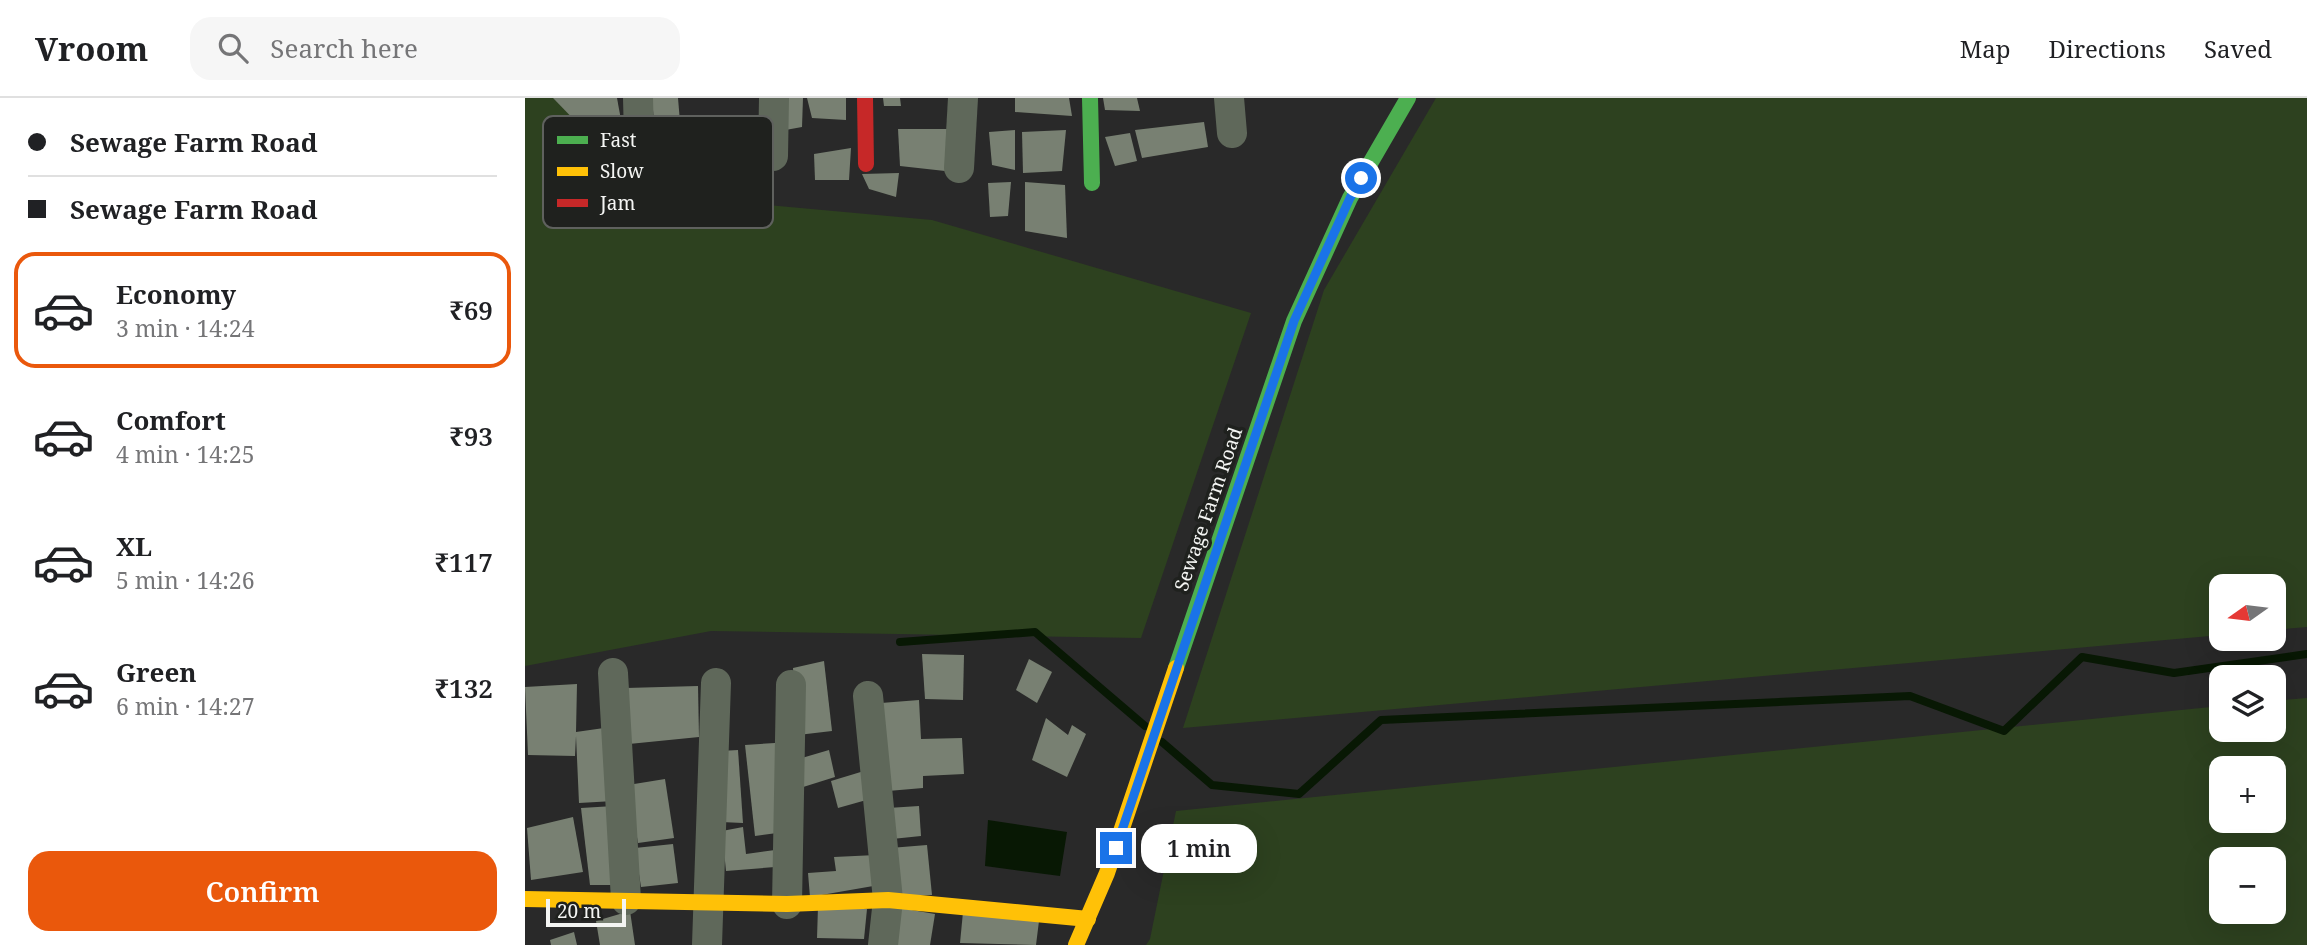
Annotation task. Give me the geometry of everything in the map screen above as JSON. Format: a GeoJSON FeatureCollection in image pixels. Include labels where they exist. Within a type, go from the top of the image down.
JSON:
{"type":"FeatureCollection","features":[{"type":"Feature","properties":{"kind":"main road"},"geometry":{"type":"LineString","coordinates":[[865,98],[866,164]]}},
{"type":"Feature","properties":{"kind":"main road"},"geometry":{"type":"LineString","coordinates":[[1090,98],[1092,183]]}},
{"type":"Feature","properties":{"kind":"main road","name":"Sewage Farm Road"},"geometry":{"type":"LineString","coordinates":[[1076,945],[1108,873],[1294,321],[1350,198],[1408,98]]}},
{"type":"Feature","properties":{"kind":"main road"},"geometry":{"type":"LineString","coordinates":[[525,899],[787,904],[887,901],[1088,919]]}},
{"type":"Feature","properties":{"kind":"street"},"geometry":{"type":"LineString","coordinates":[[638,98],[638,116]]}},
{"type":"Feature","properties":{"kind":"street"},"geometry":{"type":"LineString","coordinates":[[773,156],[774,98]]}},
{"type":"Feature","properties":{"kind":"street"},"geometry":{"type":"LineString","coordinates":[[959,168],[963,98]]}},
{"type":"Feature","properties":{"kind":"street"},"geometry":{"type":"LineString","coordinates":[[1229,98],[1232,133]]}},
{"type":"Feature","properties":{"kind":"street"},"geometry":{"type":"LineString","coordinates":[[613,673],[626,900]]}},
{"type":"Feature","properties":{"kind":"street"},"geometry":{"type":"LineString","coordinates":[[707,945],[716,683]]}},
{"type":"Feature","properties":{"kind":"street"},"geometry":{"type":"LineString","coordinates":[[787,904],[791,685]]}},
{"type":"Feature","properties":{"kind":"street"},"geometry":{"type":"LineString","coordinates":[[868,695],[887,901],[883,945]]}},
{"type":"Feature","properties":{"kind":"green space"},"geometry":{"type":"Polygon","coordinates":[[[525,98],[570,98],[590,116],[543,116],[543,228],[773,228],[773,205],[932,220],[1251,313],[1141,638],[711,631],[525,666],[525,98]]]}},
{"type":"Feature","properties":{"kind":"green space"},"geometry":{"type":"Polygon","coordinates":[[[1436,98],[2307,98],[2307,627],[2286,629],[2286,574],[2209,574],[2209,636],[1183,728],[1324,290],[1436,98]]]}},
{"type":"Feature","properties":{"kind":"green space"},"geometry":{"type":"Polygon","coordinates":[[[2307,698],[2307,945],[1146,945],[1150,939],[1176,811],[2209,707],[2209,742],[2286,742],[2286,700],[2307,698]]]}},
{"type":"Feature","properties":{"kind":"shaded area"},"geometry":{"type":"Polygon","coordinates":[[[988,820],[1067,832],[1060,876],[985,866],[988,820]]]}},
{"type":"Feature","properties":{"kind":"building"},"geometry":{"type":"Polygon","coordinates":[[[553,98],[617,98],[620,116],[570,116],[553,98]]]}},
{"type":"Feature","properties":{"kind":"building"},"geometry":{"type":"Polygon","coordinates":[[[652,98],[678,98],[680,116],[654,116],[652,98]]]}},
{"type":"Feature","properties":{"kind":"building"},"geometry":{"type":"Polygon","coordinates":[[[780,98],[803,98],[802,127],[780,131],[780,98]]]}},
{"type":"Feature","properties":{"kind":"building"},"geometry":{"type":"Polygon","coordinates":[[[807,98],[846,98],[846,120],[812,118],[807,98]]]}},
{"type":"Feature","properties":{"kind":"building"},"geometry":{"type":"Polygon","coordinates":[[[883,98],[900,98],[901,106],[884,106],[883,98]]]}},
{"type":"Feature","properties":{"kind":"building"},"geometry":{"type":"Polygon","coordinates":[[[1015,98],[1069,98],[1072,116],[1015,112],[1015,98]]]}},
{"type":"Feature","properties":{"kind":"building"},"geometry":{"type":"Polygon","coordinates":[[[1103,98],[1137,98],[1140,111],[1105,110],[1103,98]]]}},
{"type":"Feature","properties":{"kind":"building"},"geometry":{"type":"Polygon","coordinates":[[[1204,122],[1208,147],[1142,158],[1135,130],[1204,122]]]}},
{"type":"Feature","properties":{"kind":"building"},"geometry":{"type":"Polygon","coordinates":[[[898,129],[947,129],[945,171],[900,166],[898,129]]]}},
{"type":"Feature","properties":{"kind":"building"},"geometry":{"type":"Polygon","coordinates":[[[1015,130],[1015,170],[992,165],[989,132],[1015,130]]]}},
{"type":"Feature","properties":{"kind":"building"},"geometry":{"type":"Polygon","coordinates":[[[1066,130],[1062,171],[1023,173],[1022,132],[1066,130]]]}},
{"type":"Feature","properties":{"kind":"building"},"geometry":{"type":"Polygon","coordinates":[[[1130,133],[1137,161],[1115,166],[1105,137],[1130,133]]]}},
{"type":"Feature","properties":{"kind":"building"},"geometry":{"type":"Polygon","coordinates":[[[851,148],[849,180],[815,180],[814,154],[851,148]]]}},
{"type":"Feature","properties":{"kind":"building"},"geometry":{"type":"Polygon","coordinates":[[[899,173],[896,197],[869,189],[862,174],[899,173]]]}},
{"type":"Feature","properties":{"kind":"building"},"geometry":{"type":"Polygon","coordinates":[[[1011,182],[1008,216],[990,217],[988,183],[1011,182]]]}},
{"type":"Feature","properties":{"kind":"building"},"geometry":{"type":"Polygon","coordinates":[[[1025,182],[1065,185],[1067,238],[1025,231],[1025,182]]]}},
{"type":"Feature","properties":{"kind":"building"},"geometry":{"type":"Polygon","coordinates":[[[922,654],[964,655],[963,700],[925,699],[922,654]]]}},
{"type":"Feature","properties":{"kind":"building"},"geometry":{"type":"Polygon","coordinates":[[[1029,659],[1052,672],[1037,703],[1016,690],[1029,659]]]}},
{"type":"Feature","properties":{"kind":"building"},"geometry":{"type":"Polygon","coordinates":[[[824,661],[832,731],[798,735],[793,668],[824,661]]]}},
{"type":"Feature","properties":{"kind":"building"},"geometry":{"type":"Polygon","coordinates":[[[577,684],[576,732],[611,727],[614,801],[579,803],[576,736],[575,756],[528,755],[525,687],[577,684]]]}},
{"type":"Feature","properties":{"kind":"building"},"geometry":{"type":"Polygon","coordinates":[[[698,686],[699,737],[629,744],[626,688],[698,686]]]}},
{"type":"Feature","properties":{"kind":"building"},"geometry":{"type":"Polygon","coordinates":[[[919,700],[921,739],[962,738],[964,774],[923,776],[923,788],[888,791],[881,703],[919,700]]]}},
{"type":"Feature","properties":{"kind":"building"},"geometry":{"type":"Polygon","coordinates":[[[1046,718],[1068,735],[1072,725],[1086,734],[1067,777],[1032,760],[1046,718]]]}},
{"type":"Feature","properties":{"kind":"building"},"geometry":{"type":"Polygon","coordinates":[[[775,743],[777,833],[755,836],[745,745],[775,743]]]}},
{"type":"Feature","properties":{"kind":"building"},"geometry":{"type":"Polygon","coordinates":[[[738,750],[743,823],[721,822],[720,751],[738,750]]]}},
{"type":"Feature","properties":{"kind":"building"},"geometry":{"type":"Polygon","coordinates":[[[829,750],[835,777],[800,788],[795,760],[829,750]]]}},
{"type":"Feature","properties":{"kind":"building"},"geometry":{"type":"Polygon","coordinates":[[[864,771],[870,799],[838,808],[831,781],[864,771]]]}},
{"type":"Feature","properties":{"kind":"building"},"geometry":{"type":"Polygon","coordinates":[[[665,779],[674,838],[638,843],[628,785],[665,779]]]}},
{"type":"Feature","properties":{"kind":"building"},"geometry":{"type":"Polygon","coordinates":[[[614,806],[618,885],[590,885],[581,808],[614,806]]]}},
{"type":"Feature","properties":{"kind":"building"},"geometry":{"type":"Polygon","coordinates":[[[919,806],[921,836],[892,839],[888,808],[919,806]]]}},
{"type":"Feature","properties":{"kind":"building"},"geometry":{"type":"Polygon","coordinates":[[[573,817],[583,872],[531,880],[527,828],[573,817]]]}},
{"type":"Feature","properties":{"kind":"building"},"geometry":{"type":"Polygon","coordinates":[[[743,827],[746,854],[775,850],[775,867],[726,871],[722,831],[743,827]]]}},
{"type":"Feature","properties":{"kind":"building"},"geometry":{"type":"Polygon","coordinates":[[[673,844],[678,883],[641,887],[635,848],[673,844]]]}},
{"type":"Feature","properties":{"kind":"building"},"geometry":{"type":"Polygon","coordinates":[[[927,845],[932,895],[896,896],[890,848],[927,845]]]}},
{"type":"Feature","properties":{"kind":"building"},"geometry":{"type":"Polygon","coordinates":[[[876,855],[879,885],[810,897],[808,873],[836,871],[834,857],[876,855]]]}},
{"type":"Feature","properties":{"kind":"building"},"geometry":{"type":"Polygon","coordinates":[[[818,907],[867,909],[864,939],[817,938],[818,907]]]}},
{"type":"Feature","properties":{"kind":"building"},"geometry":{"type":"Polygon","coordinates":[[[894,907],[935,914],[930,945],[890,945],[894,907]]]}},
{"type":"Feature","properties":{"kind":"building"},"geometry":{"type":"Polygon","coordinates":[[[630,911],[635,945],[600,945],[596,921],[630,911]]]}},
{"type":"Feature","properties":{"kind":"building"},"geometry":{"type":"Polygon","coordinates":[[[963,912],[1039,921],[1036,945],[960,943],[963,912]]]}},
{"type":"Feature","properties":{"kind":"building"},"geometry":{"type":"Polygon","coordinates":[[[574,932],[577,945],[551,945],[550,940],[574,932]]]}},
{"type":"Feature","properties":{"kind":"waterway"},"geometry":{"type":"LineString","coordinates":[[900,642],[1035,632],[1145,726]]}},
{"type":"Feature","properties":{"kind":"waterway"},"geometry":{"type":"LineString","coordinates":[[1162,742],[1212,785],[1299,794],[1381,720],[1910,696],[2004,731],[2082,657],[2174,673],[2307,654]]}},
{"type":"Feature","properties":{"kind":"traffic: fast"},"geometry":{"type":"LineString","coordinates":[[1090,98],[1092,183]]}},
{"type":"Feature","properties":{"kind":"traffic: fast"},"geometry":{"type":"LineString","coordinates":[[1176,668],[1294,321],[1350,198],[1408,98]]}},
{"type":"Feature","properties":{"kind":"traffic: slow"},"geometry":{"type":"LineString","coordinates":[[1076,945],[1107,873],[1176,668]]}},
{"type":"Feature","properties":{"kind":"traffic: slow"},"geometry":{"type":"LineString","coordinates":[[525,899],[787,904],[888,900],[1088,919]]}},
{"type":"Feature","properties":{"kind":"traffic: jam"},"geometry":{"type":"LineString","coordinates":[[865,98],[866,164]]}},
{"type":"Feature","properties":{"kind":"route"},"geometry":{"type":"LineString","coordinates":[[1116,848],[1294,321],[1361,178]]}}]}
